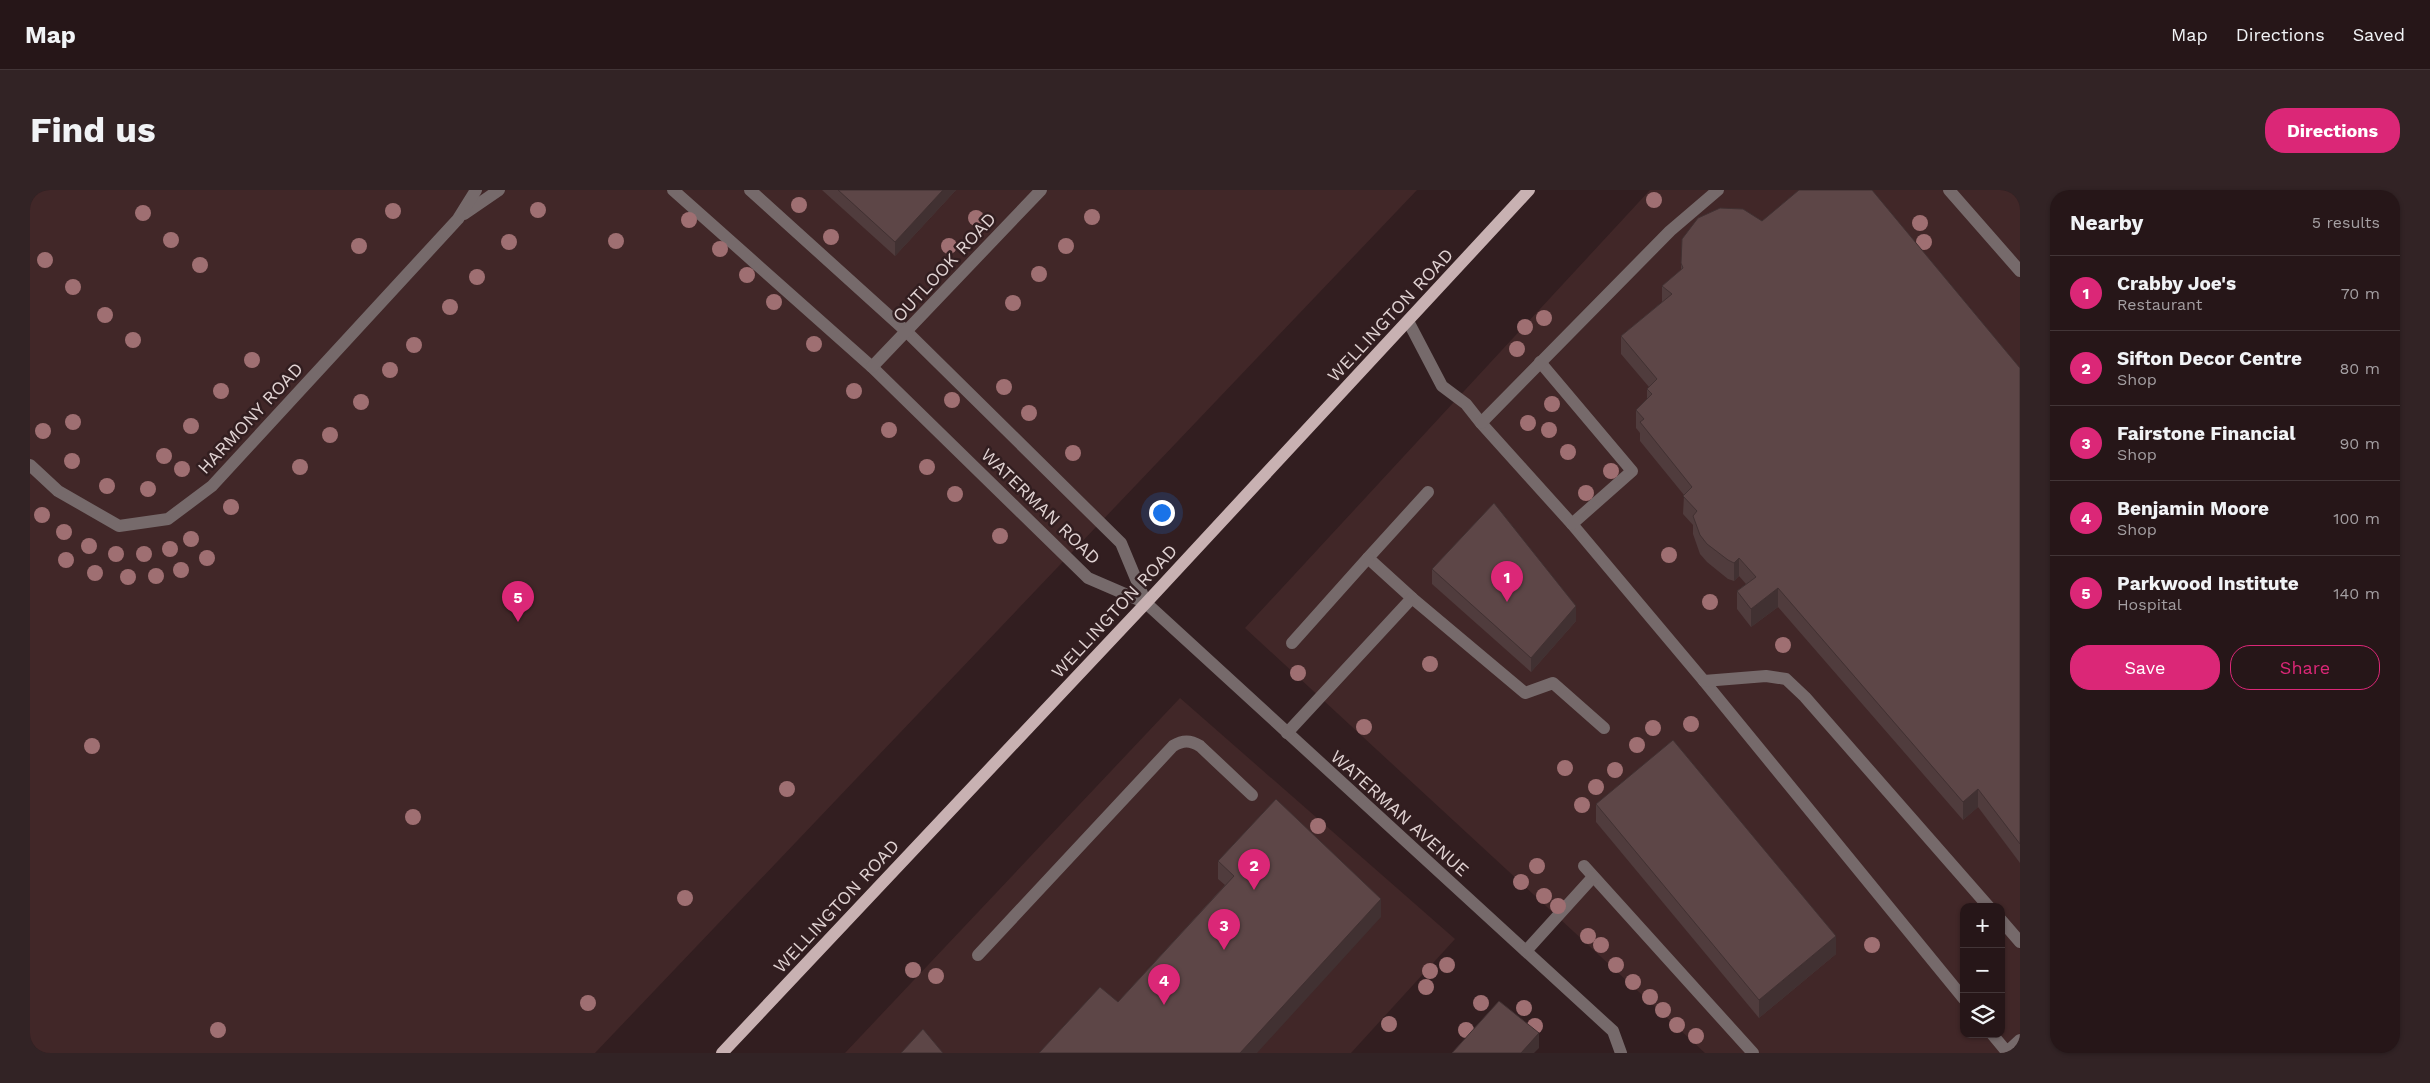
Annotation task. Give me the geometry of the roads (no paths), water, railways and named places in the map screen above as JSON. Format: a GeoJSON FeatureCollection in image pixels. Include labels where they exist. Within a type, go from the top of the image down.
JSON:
{"type":"FeatureCollection","features":[{"type":"Feature","properties":{"kind":"main road","name":"WELLINGTON ROAD"},"geometry":{"type":"LineString","coordinates":[[722,1053],[1146,603],[1529,190]]}},
{"type":"Feature","properties":{"kind":"street","name":"HARMONY ROAD"},"geometry":{"type":"LineString","coordinates":[[30,465],[58,491],[119,526],[168,519],[212,486],[458,219],[476,190]]}},
{"type":"Feature","properties":{"kind":"street","name":"HARMONY ROAD"},"geometry":{"type":"LineString","coordinates":[[458,219],[499,190]]}},
{"type":"Feature","properties":{"kind":"street","name":"WATERMAN ROAD"},"geometry":{"type":"LineString","coordinates":[[672,190],[872,367],[1088,578],[1146,603]]}},
{"type":"Feature","properties":{"kind":"street","name":"WATERMAN ROAD"},"geometry":{"type":"LineString","coordinates":[[750,190],[907,332],[1121,543],[1146,603]]}},
{"type":"Feature","properties":{"kind":"street","name":"OUTLOOK ROAD"},"geometry":{"type":"LineString","coordinates":[[872,367],[1041,190]]}},
{"type":"Feature","properties":{"kind":"street"},"geometry":{"type":"LineString","coordinates":[[1481,423],[1670,231],[1718,190]]}},
{"type":"Feature","properties":{"kind":"street"},"geometry":{"type":"LineString","coordinates":[[1949,190],[2020,271]]}},
{"type":"Feature","properties":{"kind":"street"},"geometry":{"type":"LineString","coordinates":[[1408,321],[1442,386],[1466,404],[1572,524],[1704,681],[1960,995]]}},
{"type":"Feature","properties":{"kind":"street"},"geometry":{"type":"LineString","coordinates":[[1540,362],[1632,470],[1572,524]]}},
{"type":"Feature","properties":{"kind":"street"},"geometry":{"type":"LineString","coordinates":[[1292,643],[1428,492]]}},
{"type":"Feature","properties":{"kind":"street"},"geometry":{"type":"LineString","coordinates":[[1368,558],[1412,598],[1525,693],[1553,683],[1604,728]]}},
{"type":"Feature","properties":{"kind":"street"},"geometry":{"type":"LineString","coordinates":[[1287,733],[1412,598]]}},
{"type":"Feature","properties":{"kind":"street","name":"WATERMAN AVENUE"},"geometry":{"type":"LineString","coordinates":[[1146,603],[1613,1031],[1621,1053]]}},
{"type":"Feature","properties":{"kind":"street"},"geometry":{"type":"LineString","coordinates":[[1704,681],[1766,676],[1786,680],[1805,696],[1986,903]]}},
{"type":"Feature","properties":{"kind":"street"},"geometry":{"type":"LineString","coordinates":[[978,955],[1173,746],[1179,742],[1193,742],[1200,746],[1252,796]]}},
{"type":"Feature","properties":{"kind":"street"},"geometry":{"type":"LineString","coordinates":[[1584,866],[1753,1053]]}},
{"type":"Feature","properties":{"kind":"street"},"geometry":{"type":"LineString","coordinates":[[1526,951],[1594,877]]}},
{"type":"Feature","properties":{"kind":"street"},"geometry":{"type":"LineString","coordinates":[[2005,925],[2020,942]]}},
{"type":"Feature","properties":{"kind":"street"},"geometry":{"type":"LineString","coordinates":[[1995,1038],[2007,1052],[2020,1040]]}},
{"type":"Feature","properties":{"kind":"place","name":"Crabby Joe's"},"geometry":{"type":"Point","coordinates":[1507,602]}},
{"type":"Feature","properties":{"kind":"place","name":"Parkwood Institute"},"geometry":{"type":"Point","coordinates":[518,622]}},
{"type":"Feature","properties":{"kind":"place","name":"Sifton Decor Centre"},"geometry":{"type":"Point","coordinates":[1254,890]}},
{"type":"Feature","properties":{"kind":"place","name":"Fairstone Financial"},"geometry":{"type":"Point","coordinates":[1224,950]}},
{"type":"Feature","properties":{"kind":"place","name":"Benjamin Moore"},"geometry":{"type":"Point","coordinates":[1164,1005]}}]}
